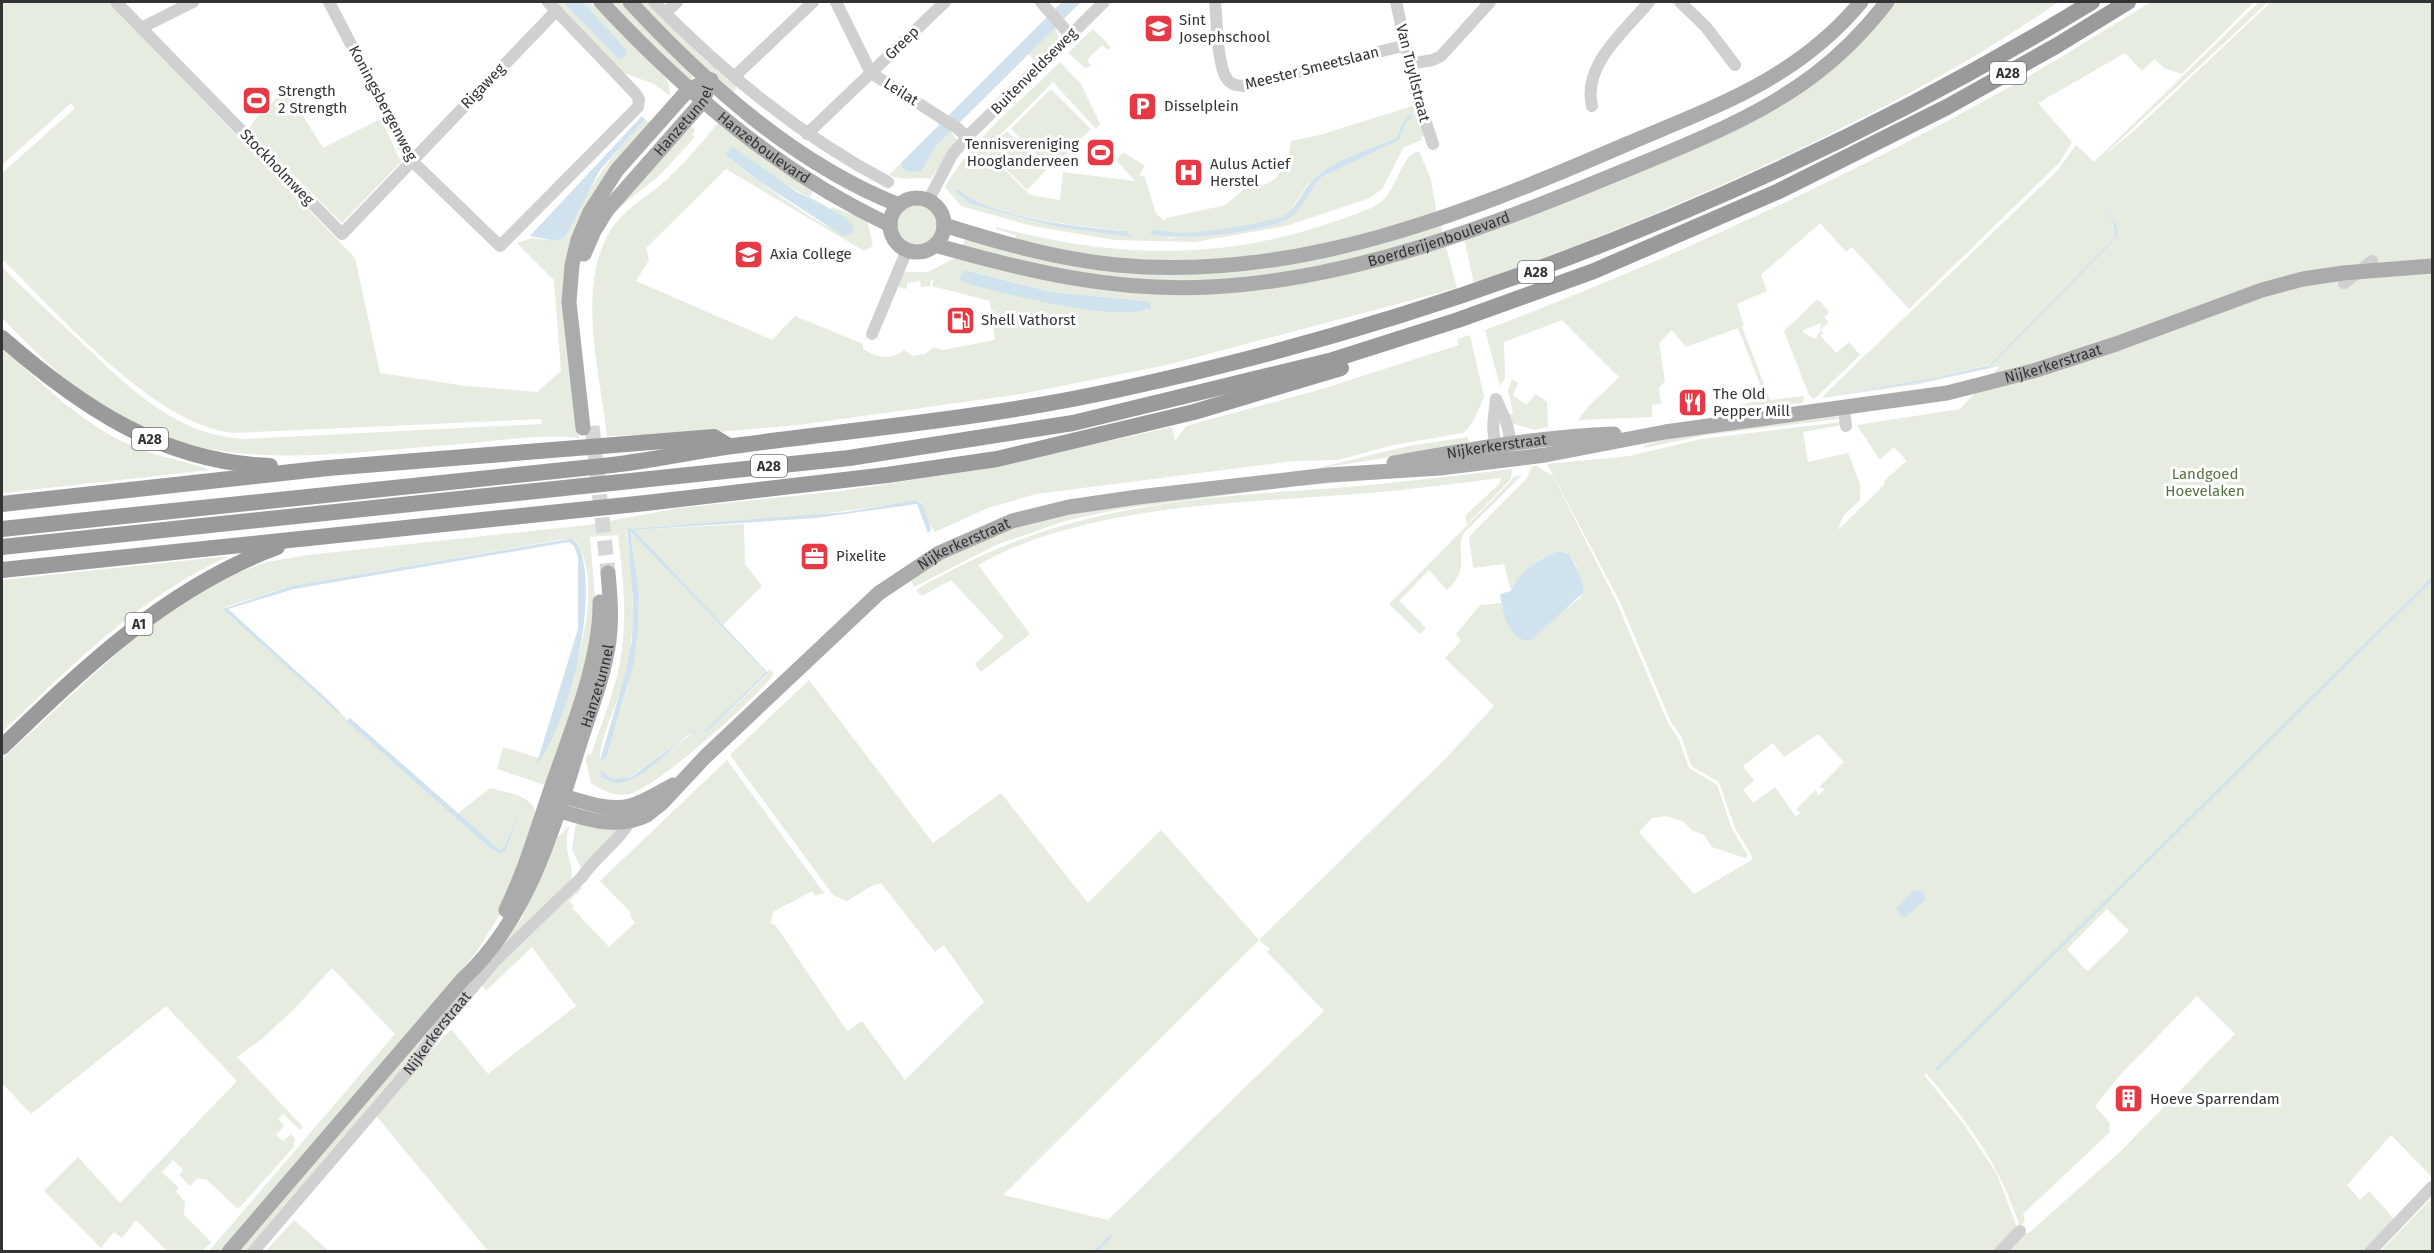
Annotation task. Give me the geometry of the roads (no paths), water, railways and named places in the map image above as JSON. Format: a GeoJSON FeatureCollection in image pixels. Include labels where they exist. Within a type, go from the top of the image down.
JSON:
{"type":"FeatureCollection","features":[{"type":"Feature","properties":{"kind":"highway","name":"A28"},"geometry":{"type":"LineString","coordinates":[[2040,33],[2069,2]]}},
{"type":"Feature","properties":{"kind":"highway","name":"A28"},"geometry":{"type":"LineString","coordinates":[[2,529],[619,465],[729,446],[1059,402],[1226,364],[1452,301],[1631,234],[1770,176],[1876,123],[2092,2]]}},
{"type":"Feature","properties":{"kind":"highway","name":"A28"},"geometry":{"type":"LineString","coordinates":[[2,547],[849,458],[1073,423],[1329,361],[1520,298],[1643,251],[1779,191],[1884,140],[2056,46],[2128,2]]}},
{"type":"Feature","properties":{"kind":"highway","name":"A28"},"geometry":{"type":"LineString","coordinates":[[2,570],[646,503],[887,475],[997,459],[1194,412],[1303,381],[1461,328],[1520,298]]}},
{"type":"Feature","properties":{"kind":"highway","name":"A28"},"geometry":{"type":"LineString","coordinates":[[2,338],[72,396],[140,436],[193,453],[247,465],[328,468]]}},
{"type":"Feature","properties":{"kind":"highway","name":"A28"},"geometry":{"type":"LineString","coordinates":[[2,504],[328,468],[714,437],[729,446]]}},
{"type":"Feature","properties":{"kind":"highway","name":"A1"},"geometry":{"type":"LineString","coordinates":[[2,747],[82,671],[172,599],[220,572],[300,539]]}},
{"type":"Feature","properties":{"kind":"main road","name":"Hanzeboulevard"},"geometry":{"type":"LineString","coordinates":[[601,2],[703,101],[783,165],[890,225]]}},
{"type":"Feature","properties":{"kind":"main road","name":"Hanzeboulevard"},"geometry":{"type":"LineString","coordinates":[[630,2],[753,117],[804,154],[866,191],[899,205]]}},
{"type":"Feature","properties":{"kind":"main road","name":"Boerderijenboulevard"},"geometry":{"type":"LineString","coordinates":[[944,225],[996,242],[1057,256],[1118,265],[1179,268],[1239,265],[1297,258],[1354,245],[1518,191],[1750,91],[1824,40],[1861,2]]}},
{"type":"Feature","properties":{"kind":"main road","name":"Boerderijenboulevard"},"geometry":{"type":"LineString","coordinates":[[935,245],[990,262],[1068,279],[1120,286],[1177,288],[1268,283],[1328,273],[1462,232],[1581,189],[1752,113],[1794,89],[1833,60],[1867,27],[1887,2]]}},
{"type":"Feature","properties":{"kind":"main road","name":"Hanzetunnel"},"geometry":{"type":"LineString","coordinates":[[711,80],[703,101],[612,204],[589,241],[581,270],[579,300],[587,427],[569,302],[572,265],[578,240],[606,184],[690,89],[711,80]]}},
{"type":"Feature","properties":{"kind":"main road"},"geometry":{"type":"LineString","coordinates":[[912,199],[928,201],[941,214],[944,225],[935,245],[924,251],[907,250],[894,239],[890,225],[899,205],[912,199]]}},
{"type":"Feature","properties":{"kind":"main road","name":"Nijkerkerstraat"},"geometry":{"type":"LineString","coordinates":[[1328,475],[1440,468],[1545,455],[1665,432],[1947,393],[2033,371],[2116,344],[2262,290],[2323,275],[2433,266]]}},
{"type":"Feature","properties":{"kind":"main road","name":"Nijkerkerstraat"},"geometry":{"type":"LineString","coordinates":[[229,1251],[464,979],[481,963],[511,921],[541,860],[555,801],[611,807],[632,813],[678,782],[870,600],[913,568],[966,539],[1012,521],[1069,507],[1328,475],[1511,442],[1569,435],[1665,432]]}},
{"type":"Feature","properties":{"kind":"main road","name":"Hanzetunnel"},"geometry":{"type":"LineString","coordinates":[[555,801],[597,642],[601,617],[603,573]]}},
{"type":"Feature","properties":{"kind":"street","name":"Stockholmweg"},"geometry":{"type":"LineString","coordinates":[[116,2],[342,234],[411,160]]}},
{"type":"Feature","properties":{"kind":"street"},"geometry":{"type":"LineString","coordinates":[[141,27],[193,2]]}},
{"type":"Feature","properties":{"kind":"street","name":"Koningsbergenweg"},"geometry":{"type":"LineString","coordinates":[[329,2],[411,160],[500,246],[638,107],[638,96],[552,6]]}},
{"type":"Feature","properties":{"kind":"street"},"geometry":{"type":"LineString","coordinates":[[654,2],[734,77],[807,134],[888,182]]}},
{"type":"Feature","properties":{"kind":"street"},"geometry":{"type":"LineString","coordinates":[[665,13],[676,2]]}},
{"type":"Feature","properties":{"kind":"street"},"geometry":{"type":"LineString","coordinates":[[734,77],[813,2]]}},
{"type":"Feature","properties":{"kind":"street","name":"Leilat"},"geometry":{"type":"LineString","coordinates":[[836,2],[871,73],[943,118],[967,137]]}},
{"type":"Feature","properties":{"kind":"street","name":"Greep"},"geometry":{"type":"LineString","coordinates":[[807,134],[945,2]]}},
{"type":"Feature","properties":{"kind":"street"},"geometry":{"type":"LineString","coordinates":[[1041,2],[1070,35]]}},
{"type":"Feature","properties":{"kind":"street","name":"Buitenveldseweg"},"geometry":{"type":"LineString","coordinates":[[928,201],[952,155],[967,137],[1104,2]]}},
{"type":"Feature","properties":{"kind":"street","name":"Meester Smeetslaan"},"geometry":{"type":"LineString","coordinates":[[1215,2],[1223,70],[1228,82],[1236,86],[1244,86],[1406,45]]}},
{"type":"Feature","properties":{"kind":"street","name":"Van Tuyllstraat"},"geometry":{"type":"LineString","coordinates":[[1396,2],[1409,64],[1433,144]]}},
{"type":"Feature","properties":{"kind":"street"},"geometry":{"type":"LineString","coordinates":[[1409,64],[1433,60],[1441,56],[1490,2]]}},
{"type":"Feature","properties":{"kind":"street"},"geometry":{"type":"LineString","coordinates":[[1592,106],[1588,92],[1594,68],[1649,2]]}},
{"type":"Feature","properties":{"kind":"street"},"geometry":{"type":"LineString","coordinates":[[1680,2],[1706,27],[1735,65]]}},
{"type":"Feature","properties":{"kind":"street","name":"Rigaweg"},"geometry":{"type":"LineString","coordinates":[[411,160],[552,6]]}},
{"type":"Feature","properties":{"kind":"street"},"geometry":{"type":"LineString","coordinates":[[872,334],[907,250]]}},
{"type":"Feature","properties":{"kind":"street"},"geometry":{"type":"LineString","coordinates":[[2344,283],[2372,261]]}},
{"type":"Feature","properties":{"kind":"street"},"geometry":{"type":"LineString","coordinates":[[1496,399],[1508,426],[1511,442],[1505,459],[1495,445],[1492,428],[1496,399]]}},
{"type":"Feature","properties":{"kind":"street"},"geometry":{"type":"LineString","coordinates":[[1844,409],[1846,426]]}},
{"type":"Feature","properties":{"kind":"street","name":"Nijkerkerstraat"},"geometry":{"type":"LineString","coordinates":[[253,1251],[413,1065],[439,1028],[495,961],[582,877],[632,813]]}},
{"type":"Feature","properties":{"kind":"street"},"geometry":{"type":"LineString","coordinates":[[2370,1251],[2433,1187]]}},
{"type":"Feature","properties":{"kind":"street"},"geometry":{"type":"LineString","coordinates":[[2000,1251],[2020,1231]]}},
{"type":"Feature","properties":{"kind":"water"},"geometry":{"type":"Polygon","coordinates":[[[563,2],[583,2],[624,47],[627,54],[621,59],[617,58],[563,2]]]}},
{"type":"Feature","properties":{"kind":"water"},"geometry":{"type":"Polygon","coordinates":[[[1062,2],[1081,2],[934,148],[922,171],[908,172],[902,167],[901,163],[1062,2]]]}},
{"type":"Feature","properties":{"kind":"water"},"geometry":{"type":"Polygon","coordinates":[[[1410,114],[1413,116],[1406,123],[1399,140],[1322,177],[1298,210],[1288,219],[1241,232],[1180,237],[1151,234],[1150,231],[1154,230],[1182,233],[1221,229],[1285,215],[1318,175],[1346,158],[1397,137],[1410,114]]]}},
{"type":"Feature","properties":{"kind":"water"},"geometry":{"type":"Polygon","coordinates":[[[642,116],[645,119],[600,170],[565,237],[557,241],[530,236],[642,116]]]}},
{"type":"Feature","properties":{"kind":"water"},"geometry":{"type":"Polygon","coordinates":[[[733,147],[797,192],[843,216],[853,226],[853,232],[848,236],[842,235],[760,182],[725,155],[733,147]]]}},
{"type":"Feature","properties":{"kind":"water"},"geometry":{"type":"Polygon","coordinates":[[[2082,168],[2115,222],[2118,230],[2116,238],[1989,368],[1912,384],[1831,395],[1934,378],[1990,365],[2115,237],[2113,221],[2082,168]]]}},
{"type":"Feature","properties":{"kind":"water"},"geometry":{"type":"Polygon","coordinates":[[[959,190],[974,200],[1014,214],[1062,224],[1125,231],[1133,237],[1058,227],[999,212],[969,203],[955,191],[959,190]]]}},
{"type":"Feature","properties":{"kind":"water"},"geometry":{"type":"Polygon","coordinates":[[[965,270],[1052,292],[1145,301],[1150,303],[1151,309],[1111,312],[1058,305],[962,282],[959,278],[965,270]]]}},
{"type":"Feature","properties":{"kind":"water"},"geometry":{"type":"Polygon","coordinates":[[[917,500],[923,505],[931,530],[928,533],[917,504],[816,518],[634,530],[768,673],[708,731],[694,732],[637,777],[624,782],[612,782],[601,776],[601,771],[613,779],[631,777],[693,731],[706,730],[766,672],[630,531],[639,593],[638,631],[633,667],[606,759],[600,760],[625,675],[632,640],[633,601],[627,529],[847,512],[917,500]]]}},
{"type":"Feature","properties":{"kind":"water"},"geometry":{"type":"Polygon","coordinates":[[[569,539],[578,545],[584,564],[585,613],[581,641],[576,669],[559,723],[536,766],[578,629],[578,557],[574,546],[569,542],[294,589],[228,609],[328,700],[341,713],[339,714],[223,609],[291,586],[569,539]]]}},
{"type":"Feature","properties":{"kind":"water"},"geometry":{"type":"Polygon","coordinates":[[[1560,551],[1569,554],[1574,563],[1581,578],[1583,593],[1530,641],[1516,636],[1508,624],[1500,594],[1511,591],[1519,577],[1531,566],[1560,551]]]}},
{"type":"Feature","properties":{"kind":"water"},"geometry":{"type":"Polygon","coordinates":[[[350,718],[500,850],[504,847],[521,807],[505,852],[499,854],[490,848],[346,721],[350,718]]]}},
{"type":"Feature","properties":{"kind":"water"},"geometry":{"type":"Polygon","coordinates":[[[1914,890],[1923,891],[1925,900],[1906,917],[1900,916],[1896,908],[1914,890]]]}},
{"type":"Feature","properties":{"kind":"waterway"},"geometry":{"type":"LineString","coordinates":[[1937,1069],[2432,579]]}},
{"type":"Feature","properties":{"kind":"waterway"},"geometry":{"type":"LineString","coordinates":[[1095,1252],[1111,1236]]}},
{"type":"Feature","properties":{"kind":"tunnel"},"geometry":{"type":"LineString","coordinates":[[592,426],[608,573]]}},
{"type":"Feature","properties":{"kind":"place","name":"Sint Josephschool"},"geometry":{"type":"Point","coordinates":[1158,29]}},
{"type":"Feature","properties":{"kind":"place","name":"Strength 2 Strength"},"geometry":{"type":"Point","coordinates":[257,100]}},
{"type":"Feature","properties":{"kind":"place","name":"Disselplein"},"geometry":{"type":"Point","coordinates":[1143,106]}},
{"type":"Feature","properties":{"kind":"place","name":"Tennisvereniging Hooglanderveen"},"geometry":{"type":"Point","coordinates":[1100,153]}},
{"type":"Feature","properties":{"kind":"place","name":"Aulus Actief Herstel"},"geometry":{"type":"Point","coordinates":[1189,173]}},
{"type":"Feature","properties":{"kind":"place","name":"Axia College"},"geometry":{"type":"Point","coordinates":[749,254]}},
{"type":"Feature","properties":{"kind":"place","name":"Shell Vathorst"},"geometry":{"type":"Point","coordinates":[960,320]}},
{"type":"Feature","properties":{"kind":"place","name":"The Old Pepper Mill"},"geometry":{"type":"Point","coordinates":[1692,403]}},
{"type":"Feature","properties":{"kind":"place","name":"Pixelite"},"geometry":{"type":"Point","coordinates":[815,556]}},
{"type":"Feature","properties":{"kind":"place","name":"Hoeve Sparrendam"},"geometry":{"type":"Point","coordinates":[2129,1099]}},
{"type":"Feature","properties":{"kind":"park label","name":"Landgoed Hoevelaken"},"geometry":{"type":"Point","coordinates":[2205,482]}}]}
